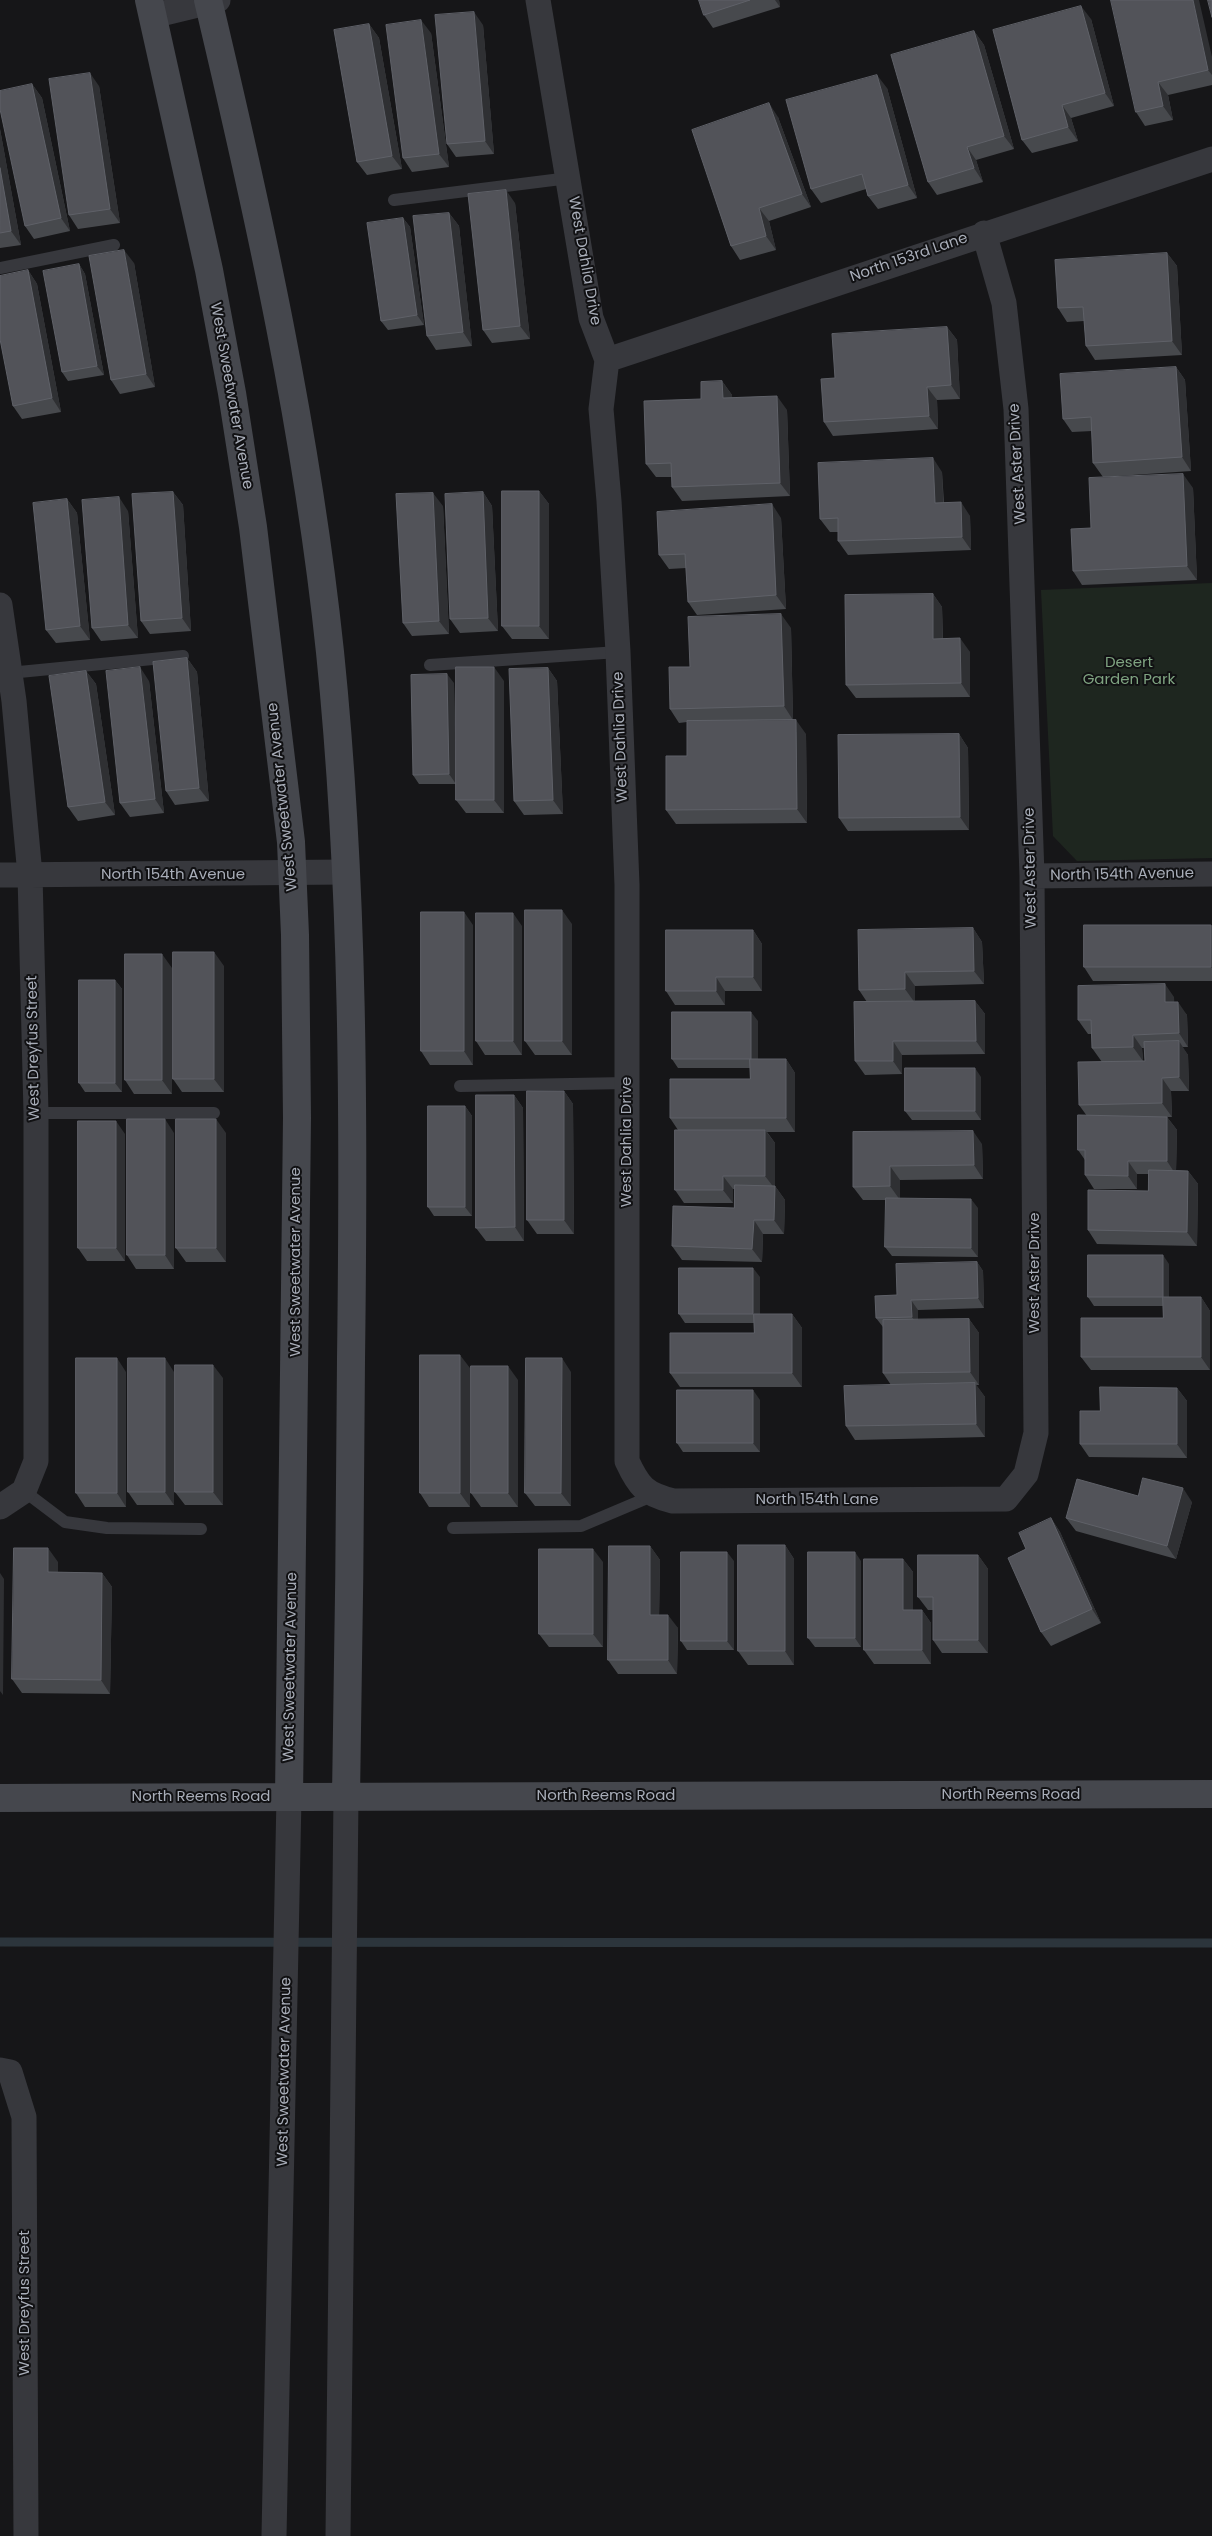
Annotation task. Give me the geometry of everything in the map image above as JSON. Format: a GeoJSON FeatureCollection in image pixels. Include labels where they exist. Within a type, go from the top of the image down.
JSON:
{"type":"FeatureCollection","features":[{"type":"Feature","properties":{"kind":"street","name":"West Dahlia Drive"},"geometry":{"type":"LineString","coordinates":[[538,0],[591,318],[607,360],[601,409],[609,501],[618,652],[627,885],[627,1462],[644,1488]]}},
{"type":"Feature","properties":{"kind":"street"},"geometry":{"type":"LineString","coordinates":[[150,8],[212,1],[250,179],[297,416],[329,648],[339,757],[346,872],[354,1128],[343,1957],[338,2536]]}},
{"type":"Feature","properties":{"kind":"street","name":"West Sweetwater Avenue"},"geometry":{"type":"LineString","coordinates":[[150,8],[209,270],[233,403],[253,527],[291,842],[295,935],[297,1128],[288,1957],[274,2536]]}},
{"type":"Feature","properties":{"kind":"street","name":"North 153rd Lane"},"geometry":{"type":"LineString","coordinates":[[607,360],[1212,159]]}},
{"type":"Feature","properties":{"kind":"street","name":"West Aster Drive"},"geometry":{"type":"LineString","coordinates":[[984,234],[1004,303],[1016,409],[1032,876],[1036,1433],[1026,1474],[1006,1499]]}},
{"type":"Feature","properties":{"kind":"street","name":"West Dreyfus Street"},"geometry":{"type":"LineString","coordinates":[[0,605],[10,673],[30,875],[36,1113],[36,1461],[24,1491]]}},
{"type":"Feature","properties":{"kind":"street","name":"North 154th Avenue"},"geometry":{"type":"LineString","coordinates":[[0,875],[292,874],[346,872]]}},
{"type":"Feature","properties":{"kind":"street","name":"North 154th Avenue"},"geometry":{"type":"LineString","coordinates":[[1032,876],[1212,874]]}},
{"type":"Feature","properties":{"kind":"street","name":"North 154th Lane"},"geometry":{"type":"LineString","coordinates":[[644,1488],[672,1502],[1006,1499]]}},
{"type":"Feature","properties":{"kind":"street"},"geometry":{"type":"LineString","coordinates":[[0,1507],[24,1491]]}},
{"type":"Feature","properties":{"kind":"street","name":"North Reems Road"},"geometry":{"type":"LineString","coordinates":[[0,1798],[1212,1794]]}},
{"type":"Feature","properties":{"kind":"street","name":"West Dreyfus Street"},"geometry":{"type":"LineString","coordinates":[[5,2071],[24,2117],[26,2536]]}},
{"type":"Feature","properties":{"kind":"lane"},"geometry":{"type":"LineString","coordinates":[[394,200],[569,178]]}},
{"type":"Feature","properties":{"kind":"lane"},"geometry":{"type":"LineString","coordinates":[[0,268],[114,245]]}},
{"type":"Feature","properties":{"kind":"lane"},"geometry":{"type":"LineString","coordinates":[[430,665],[618,652]]}},
{"type":"Feature","properties":{"kind":"lane"},"geometry":{"type":"LineString","coordinates":[[10,673],[183,656]]}},
{"type":"Feature","properties":{"kind":"lane"},"geometry":{"type":"LineString","coordinates":[[460,1086],[627,1082]]}},
{"type":"Feature","properties":{"kind":"lane"},"geometry":{"type":"LineString","coordinates":[[36,1113],[214,1113]]}},
{"type":"Feature","properties":{"kind":"lane"},"geometry":{"type":"LineString","coordinates":[[453,1528],[581,1526],[644,1488]]}},
{"type":"Feature","properties":{"kind":"lane"},"geometry":{"type":"LineString","coordinates":[[24,1491],[66,1522],[107,1528],[201,1529]]}},
{"type":"Feature","properties":{"kind":"green space","name":"Desert Garden Park"},"geometry":{"type":"Polygon","coordinates":[[[1212,583],[1212,858],[1077,861],[1053,836],[1041,590],[1212,583]]]}},
{"type":"Feature","properties":{"kind":"building"},"geometry":{"type":"Polygon","coordinates":[[[699,0],[750,0],[704,15],[699,0]]]}},
{"type":"Feature","properties":{"kind":"building"},"geometry":{"type":"Polygon","coordinates":[[[1111,0],[1193,0],[1208,70],[1158,82],[1163,106],[1136,112],[1111,0]]]}},
{"type":"Feature","properties":{"kind":"building"},"geometry":{"type":"Polygon","coordinates":[[[1208,0],[1212,0],[1212,17],[1208,0]]]}},
{"type":"Feature","properties":{"kind":"building"},"geometry":{"type":"Polygon","coordinates":[[[1081,6],[1105,93],[1062,105],[1068,127],[1022,140],[993,30],[1081,6]]]}},
{"type":"Feature","properties":{"kind":"building"},"geometry":{"type":"Polygon","coordinates":[[[474,12],[485,141],[447,144],[435,15],[474,12]]]}},
{"type":"Feature","properties":{"kind":"building"},"geometry":{"type":"Polygon","coordinates":[[[421,20],[439,154],[403,158],[386,25],[421,20]]]}},
{"type":"Feature","properties":{"kind":"building"},"geometry":{"type":"Polygon","coordinates":[[[369,24],[392,156],[357,162],[334,30],[369,24]]]}},
{"type":"Feature","properties":{"kind":"building"},"geometry":{"type":"Polygon","coordinates":[[[974,31],[1004,136],[967,147],[974,168],[928,182],[891,55],[974,31]]]}},
{"type":"Feature","properties":{"kind":"building"},"geometry":{"type":"Polygon","coordinates":[[[90,73],[110,209],[69,215],[49,79],[90,73]]]}},
{"type":"Feature","properties":{"kind":"building"},"geometry":{"type":"Polygon","coordinates":[[[877,75],[908,185],[868,196],[862,174],[811,189],[786,100],[877,75]]]}},
{"type":"Feature","properties":{"kind":"building"},"geometry":{"type":"Polygon","coordinates":[[[32,84],[61,218],[25,226],[0,109],[0,91],[32,84]]]}},
{"type":"Feature","properties":{"kind":"building"},"geometry":{"type":"Polygon","coordinates":[[[769,103],[802,194],[759,208],[766,236],[731,246],[692,130],[769,103]]]}},
{"type":"Feature","properties":{"kind":"building"},"geometry":{"type":"Polygon","coordinates":[[[0,168],[11,231],[0,233],[0,168]]]}},
{"type":"Feature","properties":{"kind":"building"},"geometry":{"type":"Polygon","coordinates":[[[506,190],[520,326],[483,330],[468,194],[506,190]]]}},
{"type":"Feature","properties":{"kind":"building"},"geometry":{"type":"Polygon","coordinates":[[[449,213],[463,332],[427,336],[413,216],[449,213]]]}},
{"type":"Feature","properties":{"kind":"building"},"geometry":{"type":"Polygon","coordinates":[[[403,218],[417,315],[381,321],[367,223],[403,218]]]}},
{"type":"Feature","properties":{"kind":"building"},"geometry":{"type":"Polygon","coordinates":[[[124,250],[146,374],[111,380],[89,256],[124,250]]]}},
{"type":"Feature","properties":{"kind":"building"},"geometry":{"type":"Polygon","coordinates":[[[1167,253],[1172,341],[1086,346],[1083,307],[1058,308],[1055,260],[1167,253]]]}},
{"type":"Feature","properties":{"kind":"building"},"geometry":{"type":"Polygon","coordinates":[[[79,264],[97,366],[62,372],[43,271],[79,264]]]}},
{"type":"Feature","properties":{"kind":"building"},"geometry":{"type":"Polygon","coordinates":[[[28,270],[52,398],[13,406],[0,339],[0,276],[28,270]]]}},
{"type":"Feature","properties":{"kind":"building"},"geometry":{"type":"Polygon","coordinates":[[[947,327],[951,385],[927,387],[929,416],[824,422],[821,379],[835,378],[832,334],[947,327]]]}},
{"type":"Feature","properties":{"kind":"building"},"geometry":{"type":"Polygon","coordinates":[[[1176,367],[1182,457],[1093,463],[1091,417],[1063,419],[1060,374],[1176,367]]]}},
{"type":"Feature","properties":{"kind":"building"},"geometry":{"type":"Polygon","coordinates":[[[722,381],[723,398],[777,396],[780,483],[672,487],[671,463],[646,464],[644,401],[701,399],[701,382],[722,381]]]}},
{"type":"Feature","properties":{"kind":"building"},"geometry":{"type":"Polygon","coordinates":[[[933,458],[935,503],[961,502],[962,537],[838,541],[838,518],[820,519],[818,463],[933,458]]]}},
{"type":"Feature","properties":{"kind":"building"},"geometry":{"type":"Polygon","coordinates":[[[1183,474],[1187,566],[1073,571],[1071,529],[1091,528],[1089,478],[1183,474]]]}},
{"type":"Feature","properties":{"kind":"building"},"geometry":{"type":"Polygon","coordinates":[[[502,491],[539,491],[539,626],[502,626],[502,491]]]}},
{"type":"Feature","properties":{"kind":"building"},"geometry":{"type":"Polygon","coordinates":[[[173,492],[182,618],[141,621],[132,494],[173,492]]]}},
{"type":"Feature","properties":{"kind":"building"},"geometry":{"type":"Polygon","coordinates":[[[483,492],[488,618],[450,619],[445,494],[483,492]]]}},
{"type":"Feature","properties":{"kind":"building"},"geometry":{"type":"Polygon","coordinates":[[[433,493],[439,621],[403,623],[396,494],[433,493]]]}},
{"type":"Feature","properties":{"kind":"building"},"geometry":{"type":"Polygon","coordinates":[[[119,497],[128,625],[92,628],[82,500],[119,497]]]}},
{"type":"Feature","properties":{"kind":"building"},"geometry":{"type":"Polygon","coordinates":[[[67,499],[80,626],[46,630],[33,503],[67,499]]]}},
{"type":"Feature","properties":{"kind":"building"},"geometry":{"type":"Polygon","coordinates":[[[772,504],[776,595],[688,602],[685,554],[659,555],[657,512],[772,504]]]}},
{"type":"Feature","properties":{"kind":"building"},"geometry":{"type":"Polygon","coordinates":[[[933,594],[933,639],[960,638],[961,683],[846,685],[845,595],[933,594]]]}},
{"type":"Feature","properties":{"kind":"building"},"geometry":{"type":"Polygon","coordinates":[[[781,614],[784,706],[670,709],[669,667],[690,667],[688,617],[781,614]]]}},
{"type":"Feature","properties":{"kind":"building"},"geometry":{"type":"Polygon","coordinates":[[[187,658],[199,788],[166,791],[153,662],[187,658]]]}},
{"type":"Feature","properties":{"kind":"building"},"geometry":{"type":"Polygon","coordinates":[[[140,667],[155,799],[120,803],[106,671],[140,667]]]}},
{"type":"Feature","properties":{"kind":"building"},"geometry":{"type":"Polygon","coordinates":[[[456,667],[494,667],[494,800],[456,800],[456,667]]]}},
{"type":"Feature","properties":{"kind":"building"},"geometry":{"type":"Polygon","coordinates":[[[548,668],[553,800],[514,801],[509,669],[548,668]]]}},
{"type":"Feature","properties":{"kind":"building"},"geometry":{"type":"Polygon","coordinates":[[[86,671],[105,802],[68,807],[49,676],[86,671]]]}},
{"type":"Feature","properties":{"kind":"building"},"geometry":{"type":"Polygon","coordinates":[[[447,674],[449,774],[413,775],[411,675],[447,674]]]}},
{"type":"Feature","properties":{"kind":"building"},"geometry":{"type":"Polygon","coordinates":[[[796,720],[797,809],[666,810],[666,756],[687,756],[687,721],[796,720]]]}},
{"type":"Feature","properties":{"kind":"building"},"geometry":{"type":"Polygon","coordinates":[[[959,734],[960,817],[839,818],[838,735],[959,734]]]}},
{"type":"Feature","properties":{"kind":"building"},"geometry":{"type":"Polygon","coordinates":[[[525,910],[562,910],[562,1041],[525,1041],[525,910]]]}},
{"type":"Feature","properties":{"kind":"building"},"geometry":{"type":"Polygon","coordinates":[[[421,912],[464,912],[464,1051],[421,1051],[421,912]]]}},
{"type":"Feature","properties":{"kind":"building"},"geometry":{"type":"Polygon","coordinates":[[[476,913],[513,913],[513,1041],[476,1041],[476,913]]]}},
{"type":"Feature","properties":{"kind":"building"},"geometry":{"type":"Polygon","coordinates":[[[1084,925],[1211,925],[1211,967],[1084,967],[1084,925]]]}},
{"type":"Feature","properties":{"kind":"building"},"geometry":{"type":"Polygon","coordinates":[[[973,928],[974,971],[905,972],[905,989],[859,990],[858,930],[973,928]]]}},
{"type":"Feature","properties":{"kind":"building"},"geometry":{"type":"Polygon","coordinates":[[[666,930],[753,930],[753,977],[716,977],[716,991],[666,991],[666,930]]]}},
{"type":"Feature","properties":{"kind":"building"},"geometry":{"type":"Polygon","coordinates":[[[173,952],[214,952],[214,1079],[173,1079],[173,952]]]}},
{"type":"Feature","properties":{"kind":"building"},"geometry":{"type":"Polygon","coordinates":[[[125,954],[162,954],[162,1080],[125,1080],[125,954]]]}},
{"type":"Feature","properties":{"kind":"building"},"geometry":{"type":"Polygon","coordinates":[[[79,980],[115,980],[115,1083],[79,1083],[79,980]]]}},
{"type":"Feature","properties":{"kind":"building"},"geometry":{"type":"Polygon","coordinates":[[[1165,984],[1165,1002],[1178,1002],[1179,1033],[1133,1035],[1133,1047],[1092,1048],[1091,1020],[1078,1020],[1078,986],[1165,984]]]}},
{"type":"Feature","properties":{"kind":"building"},"geometry":{"type":"Polygon","coordinates":[[[975,1001],[976,1041],[893,1041],[893,1061],[855,1061],[854,1002],[975,1001]]]}},
{"type":"Feature","properties":{"kind":"building"},"geometry":{"type":"Polygon","coordinates":[[[672,1012],[751,1012],[751,1059],[672,1059],[672,1012]]]}},
{"type":"Feature","properties":{"kind":"building"},"geometry":{"type":"Polygon","coordinates":[[[1179,1041],[1179,1077],[1162,1078],[1162,1103],[1079,1105],[1078,1062],[1145,1061],[1144,1042],[1179,1041]]]}},
{"type":"Feature","properties":{"kind":"building"},"geometry":{"type":"Polygon","coordinates":[[[750,1059],[786,1059],[786,1118],[670,1118],[670,1079],[750,1079],[750,1059]]]}},
{"type":"Feature","properties":{"kind":"building"},"geometry":{"type":"Polygon","coordinates":[[[905,1068],[975,1068],[975,1111],[905,1111],[905,1068]]]}},
{"type":"Feature","properties":{"kind":"building"},"geometry":{"type":"Polygon","coordinates":[[[527,1091],[564,1091],[564,1220],[527,1220],[527,1091]]]}},
{"type":"Feature","properties":{"kind":"building"},"geometry":{"type":"Polygon","coordinates":[[[476,1095],[514,1095],[515,1227],[476,1228],[476,1095]]]}},
{"type":"Feature","properties":{"kind":"building"},"geometry":{"type":"Polygon","coordinates":[[[428,1106],[465,1106],[465,1207],[428,1207],[428,1106]]]}},
{"type":"Feature","properties":{"kind":"building"},"geometry":{"type":"Polygon","coordinates":[[[1078,1115],[1167,1117],[1167,1161],[1128,1161],[1128,1176],[1085,1175],[1085,1150],[1078,1150],[1078,1115]]]}},
{"type":"Feature","properties":{"kind":"building"},"geometry":{"type":"Polygon","coordinates":[[[127,1119],[165,1119],[165,1255],[127,1255],[127,1119]]]}},
{"type":"Feature","properties":{"kind":"building"},"geometry":{"type":"Polygon","coordinates":[[[176,1119],[216,1119],[216,1248],[176,1248],[176,1119]]]}},
{"type":"Feature","properties":{"kind":"building"},"geometry":{"type":"Polygon","coordinates":[[[78,1121],[116,1121],[116,1248],[78,1248],[78,1121]]]}},
{"type":"Feature","properties":{"kind":"building"},"geometry":{"type":"Polygon","coordinates":[[[675,1130],[765,1130],[765,1176],[723,1176],[723,1190],[675,1190],[675,1130]]]}},
{"type":"Feature","properties":{"kind":"building"},"geometry":{"type":"Polygon","coordinates":[[[973,1131],[974,1165],[890,1166],[890,1186],[853,1187],[853,1132],[973,1131]]]}},
{"type":"Feature","properties":{"kind":"building"},"geometry":{"type":"Polygon","coordinates":[[[1149,1170],[1188,1171],[1187,1232],[1088,1230],[1088,1190],[1148,1191],[1149,1170]]]}},
{"type":"Feature","properties":{"kind":"building"},"geometry":{"type":"Polygon","coordinates":[[[735,1185],[775,1186],[774,1220],[754,1220],[752,1249],[672,1246],[673,1206],[734,1208],[735,1185]]]}},
{"type":"Feature","properties":{"kind":"building"},"geometry":{"type":"Polygon","coordinates":[[[886,1198],[971,1199],[971,1248],[885,1247],[886,1198]]]}},
{"type":"Feature","properties":{"kind":"building"},"geometry":{"type":"Polygon","coordinates":[[[1088,1255],[1163,1255],[1163,1297],[1088,1297],[1088,1255]]]}},
{"type":"Feature","properties":{"kind":"building"},"geometry":{"type":"Polygon","coordinates":[[[977,1262],[978,1298],[911,1300],[912,1317],[876,1318],[875,1296],[897,1295],[896,1264],[977,1262]]]}},
{"type":"Feature","properties":{"kind":"building"},"geometry":{"type":"Polygon","coordinates":[[[679,1268],[753,1268],[753,1314],[679,1314],[679,1268]]]}},
{"type":"Feature","properties":{"kind":"building"},"geometry":{"type":"Polygon","coordinates":[[[1163,1297],[1201,1297],[1201,1357],[1081,1357],[1081,1318],[1163,1318],[1163,1297]]]}},
{"type":"Feature","properties":{"kind":"building"},"geometry":{"type":"Polygon","coordinates":[[[754,1314],[792,1314],[792,1373],[670,1373],[670,1333],[754,1333],[754,1314]]]}},
{"type":"Feature","properties":{"kind":"building"},"geometry":{"type":"Polygon","coordinates":[[[969,1319],[970,1372],[883,1373],[883,1320],[969,1319]]]}},
{"type":"Feature","properties":{"kind":"building"},"geometry":{"type":"Polygon","coordinates":[[[420,1355],[460,1355],[460,1493],[420,1493],[420,1355]]]}},
{"type":"Feature","properties":{"kind":"building"},"geometry":{"type":"Polygon","coordinates":[[[76,1358],[117,1358],[117,1493],[76,1493],[76,1358]]]}},
{"type":"Feature","properties":{"kind":"building"},"geometry":{"type":"Polygon","coordinates":[[[128,1358],[165,1358],[165,1492],[128,1492],[128,1358]]]}},
{"type":"Feature","properties":{"kind":"building"},"geometry":{"type":"Polygon","coordinates":[[[526,1358],[562,1358],[561,1493],[525,1493],[526,1358]]]}},
{"type":"Feature","properties":{"kind":"building"},"geometry":{"type":"Polygon","coordinates":[[[175,1365],[213,1365],[213,1492],[175,1492],[175,1365]]]}},
{"type":"Feature","properties":{"kind":"building"},"geometry":{"type":"Polygon","coordinates":[[[471,1366],[508,1366],[508,1493],[471,1493],[471,1366]]]}},
{"type":"Feature","properties":{"kind":"building"},"geometry":{"type":"Polygon","coordinates":[[[975,1383],[976,1424],[846,1426],[844,1386],[975,1383]]]}},
{"type":"Feature","properties":{"kind":"building"},"geometry":{"type":"Polygon","coordinates":[[[1100,1387],[1177,1388],[1177,1444],[1080,1444],[1080,1411],[1100,1411],[1100,1387]]]}},
{"type":"Feature","properties":{"kind":"building"},"geometry":{"type":"Polygon","coordinates":[[[677,1390],[753,1390],[753,1443],[677,1443],[677,1390]]]}},
{"type":"Feature","properties":{"kind":"building"},"geometry":{"type":"Polygon","coordinates":[[[1143,1478],[1183,1488],[1167,1546],[1066,1518],[1077,1479],[1138,1496],[1143,1478]]]}},
{"type":"Feature","properties":{"kind":"building"},"geometry":{"type":"Polygon","coordinates":[[[1051,1518],[1092,1609],[1041,1632],[1008,1558],[1026,1549],[1019,1533],[1051,1518]]]}},
{"type":"Feature","properties":{"kind":"building"},"geometry":{"type":"Polygon","coordinates":[[[738,1545],[785,1545],[785,1651],[738,1651],[738,1545]]]}},
{"type":"Feature","properties":{"kind":"building"},"geometry":{"type":"Polygon","coordinates":[[[609,1546],[650,1546],[650,1615],[668,1615],[668,1660],[608,1660],[609,1546]]]}},
{"type":"Feature","properties":{"kind":"building"},"geometry":{"type":"Polygon","coordinates":[[[14,1548],[48,1548],[48,1572],[102,1573],[101,1680],[12,1679],[14,1548]]]}},
{"type":"Feature","properties":{"kind":"building"},"geometry":{"type":"Polygon","coordinates":[[[539,1549],[593,1549],[593,1634],[539,1634],[539,1549]]]}},
{"type":"Feature","properties":{"kind":"building"},"geometry":{"type":"Polygon","coordinates":[[[681,1552],[727,1552],[727,1641],[681,1641],[681,1552]]]}},
{"type":"Feature","properties":{"kind":"building"},"geometry":{"type":"Polygon","coordinates":[[[808,1552],[855,1552],[855,1638],[808,1638],[808,1552]]]}},
{"type":"Feature","properties":{"kind":"building"},"geometry":{"type":"Polygon","coordinates":[[[918,1555],[978,1555],[978,1640],[933,1640],[933,1597],[918,1597],[918,1555]]]}},
{"type":"Feature","properties":{"kind":"building"},"geometry":{"type":"Polygon","coordinates":[[[864,1559],[903,1559],[903,1610],[922,1610],[922,1650],[864,1650],[864,1559]]]}},
{"type":"Feature","properties":{"kind":"waterway"},"geometry":{"type":"LineString","coordinates":[[0,1942],[1212,1943]]}}]}
